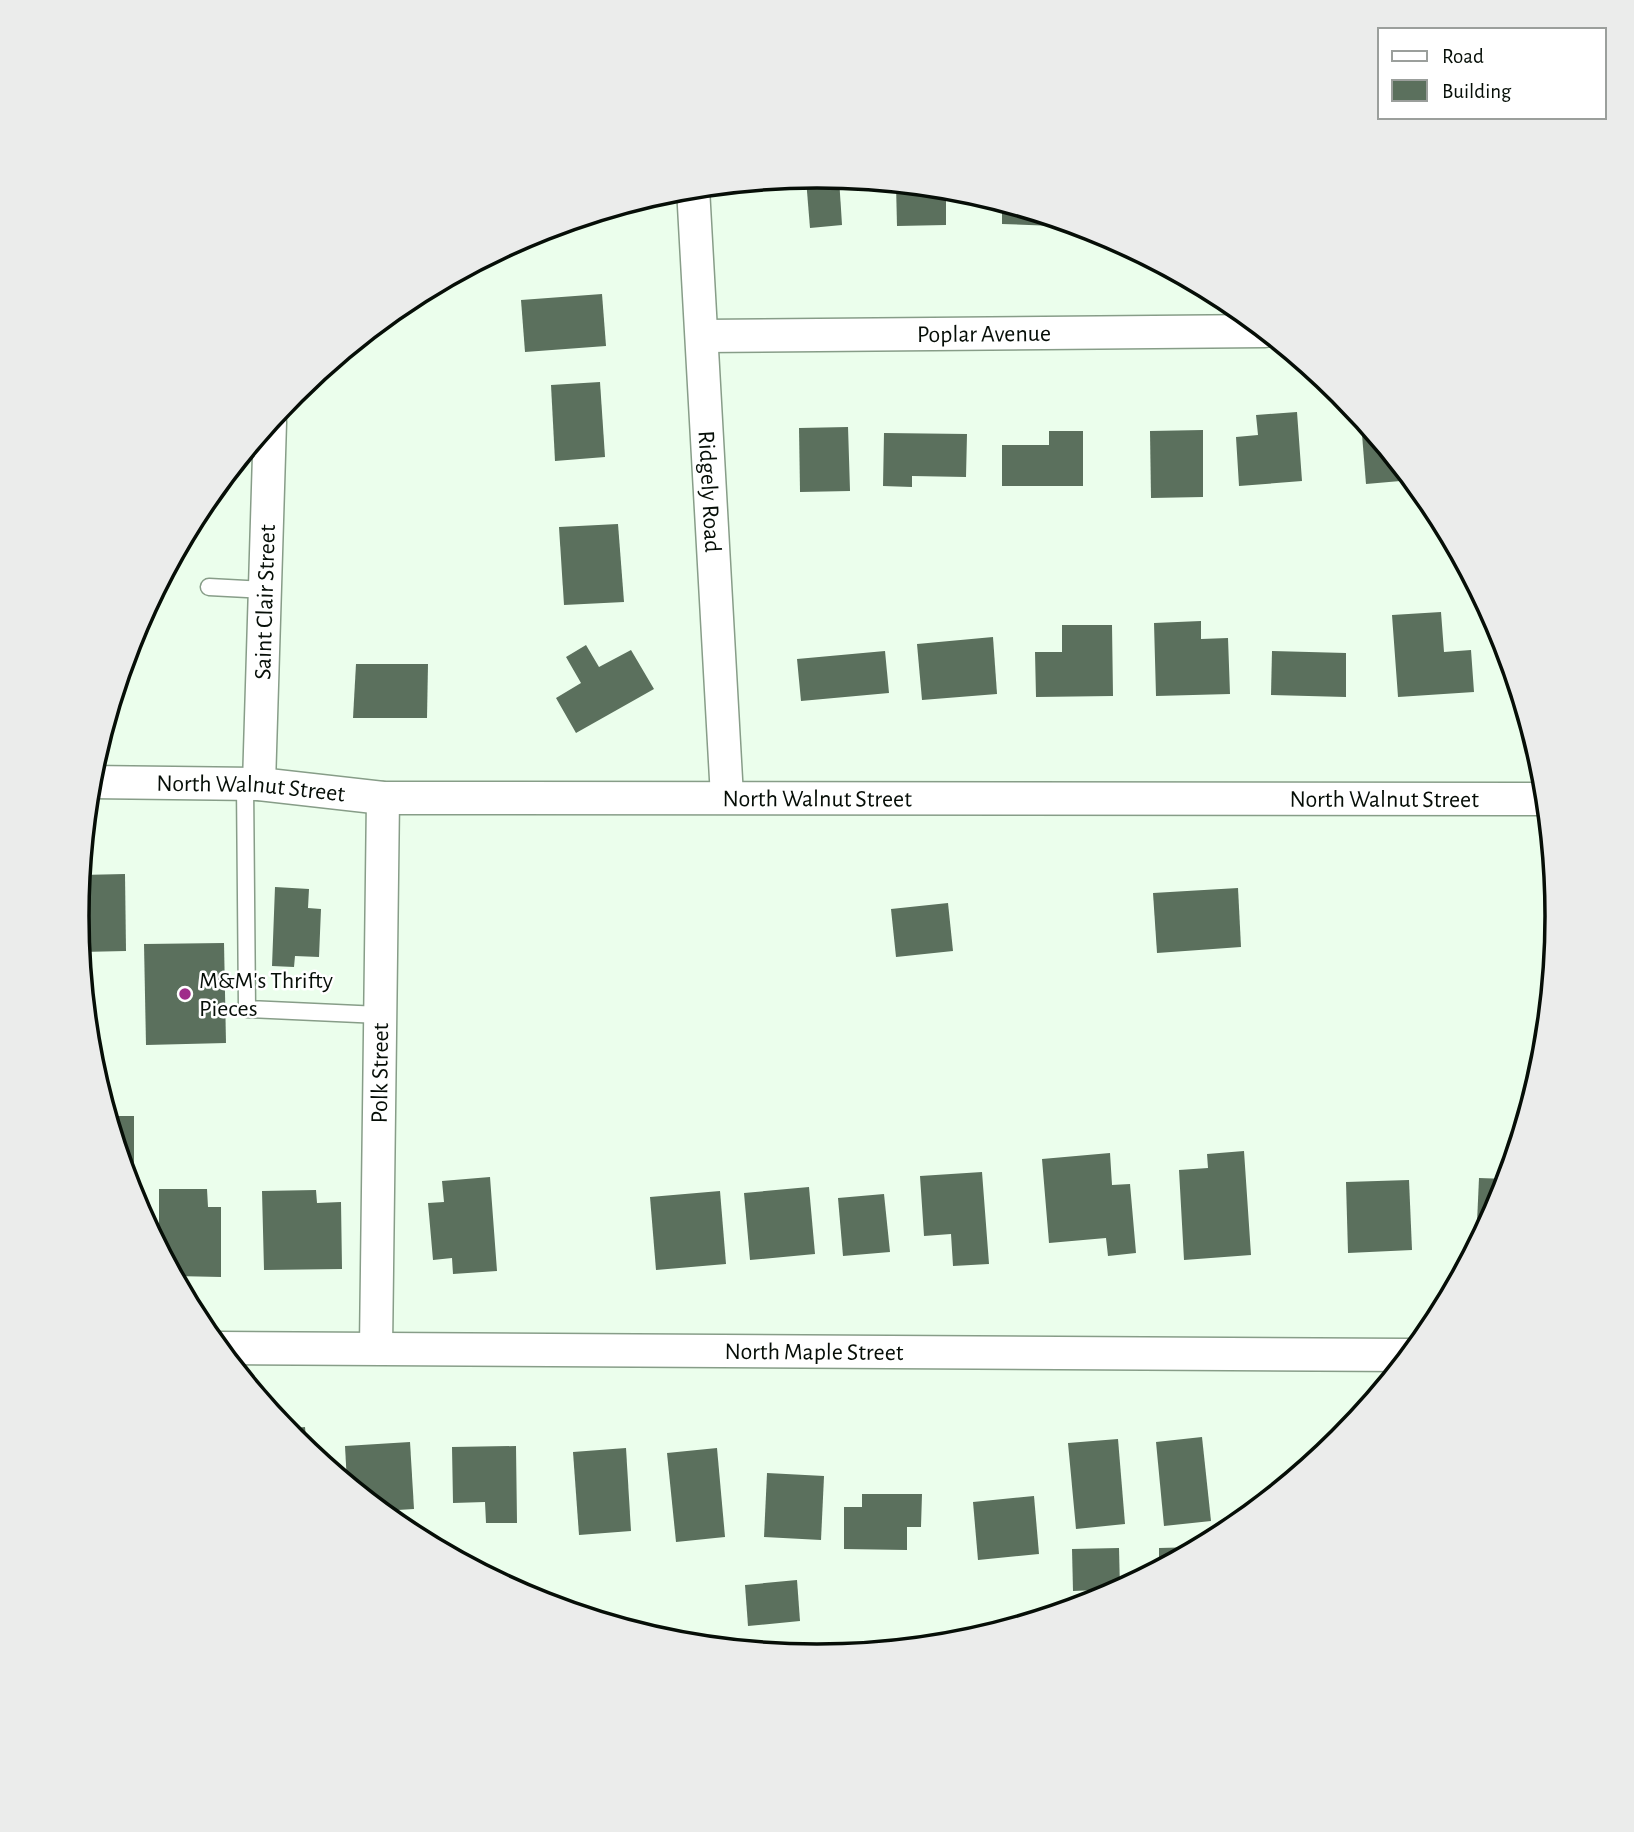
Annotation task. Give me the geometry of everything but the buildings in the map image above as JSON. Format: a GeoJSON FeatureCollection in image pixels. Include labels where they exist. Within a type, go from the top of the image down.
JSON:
{"type":"FeatureCollection","features":[{"type":"Feature","properties":{"kind":"street","name":"Ridgely Road"},"geometry":{"type":"LineString","coordinates":[[694,199],[727,797]]}},
{"type":"Feature","properties":{"kind":"street","name":"Poplar Avenue"},"geometry":{"type":"LineString","coordinates":[[702,336],[1249,331]]}},
{"type":"Feature","properties":{"kind":"street","name":"Saint Clair Street"},"geometry":{"type":"LineString","coordinates":[[252,784],[265,590],[270,437]]}},
{"type":"Feature","properties":{"kind":"street","name":"North Walnut Street"},"geometry":{"type":"LineString","coordinates":[[102,782],[252,784],[383,798],[1535,799]]}},
{"type":"Feature","properties":{"kind":"street","name":"Polk Street"},"geometry":{"type":"LineString","coordinates":[[376,1348],[383,798]]}},
{"type":"Feature","properties":{"kind":"street","name":"North Maple Street"},"geometry":{"type":"LineString","coordinates":[[232,1348],[1397,1355]]}},
{"type":"Feature","properties":{"kind":"lane"},"geometry":{"type":"LineString","coordinates":[[209,587],[265,590]]}},
{"type":"Feature","properties":{"kind":"lane"},"geometry":{"type":"LineString","coordinates":[[252,784],[247,1009],[380,1015]]}},
{"type":"Feature","properties":{"kind":"place","name":"M&M's Thrifty Pieces"},"geometry":{"type":"Point","coordinates":[185,994]}}]}
